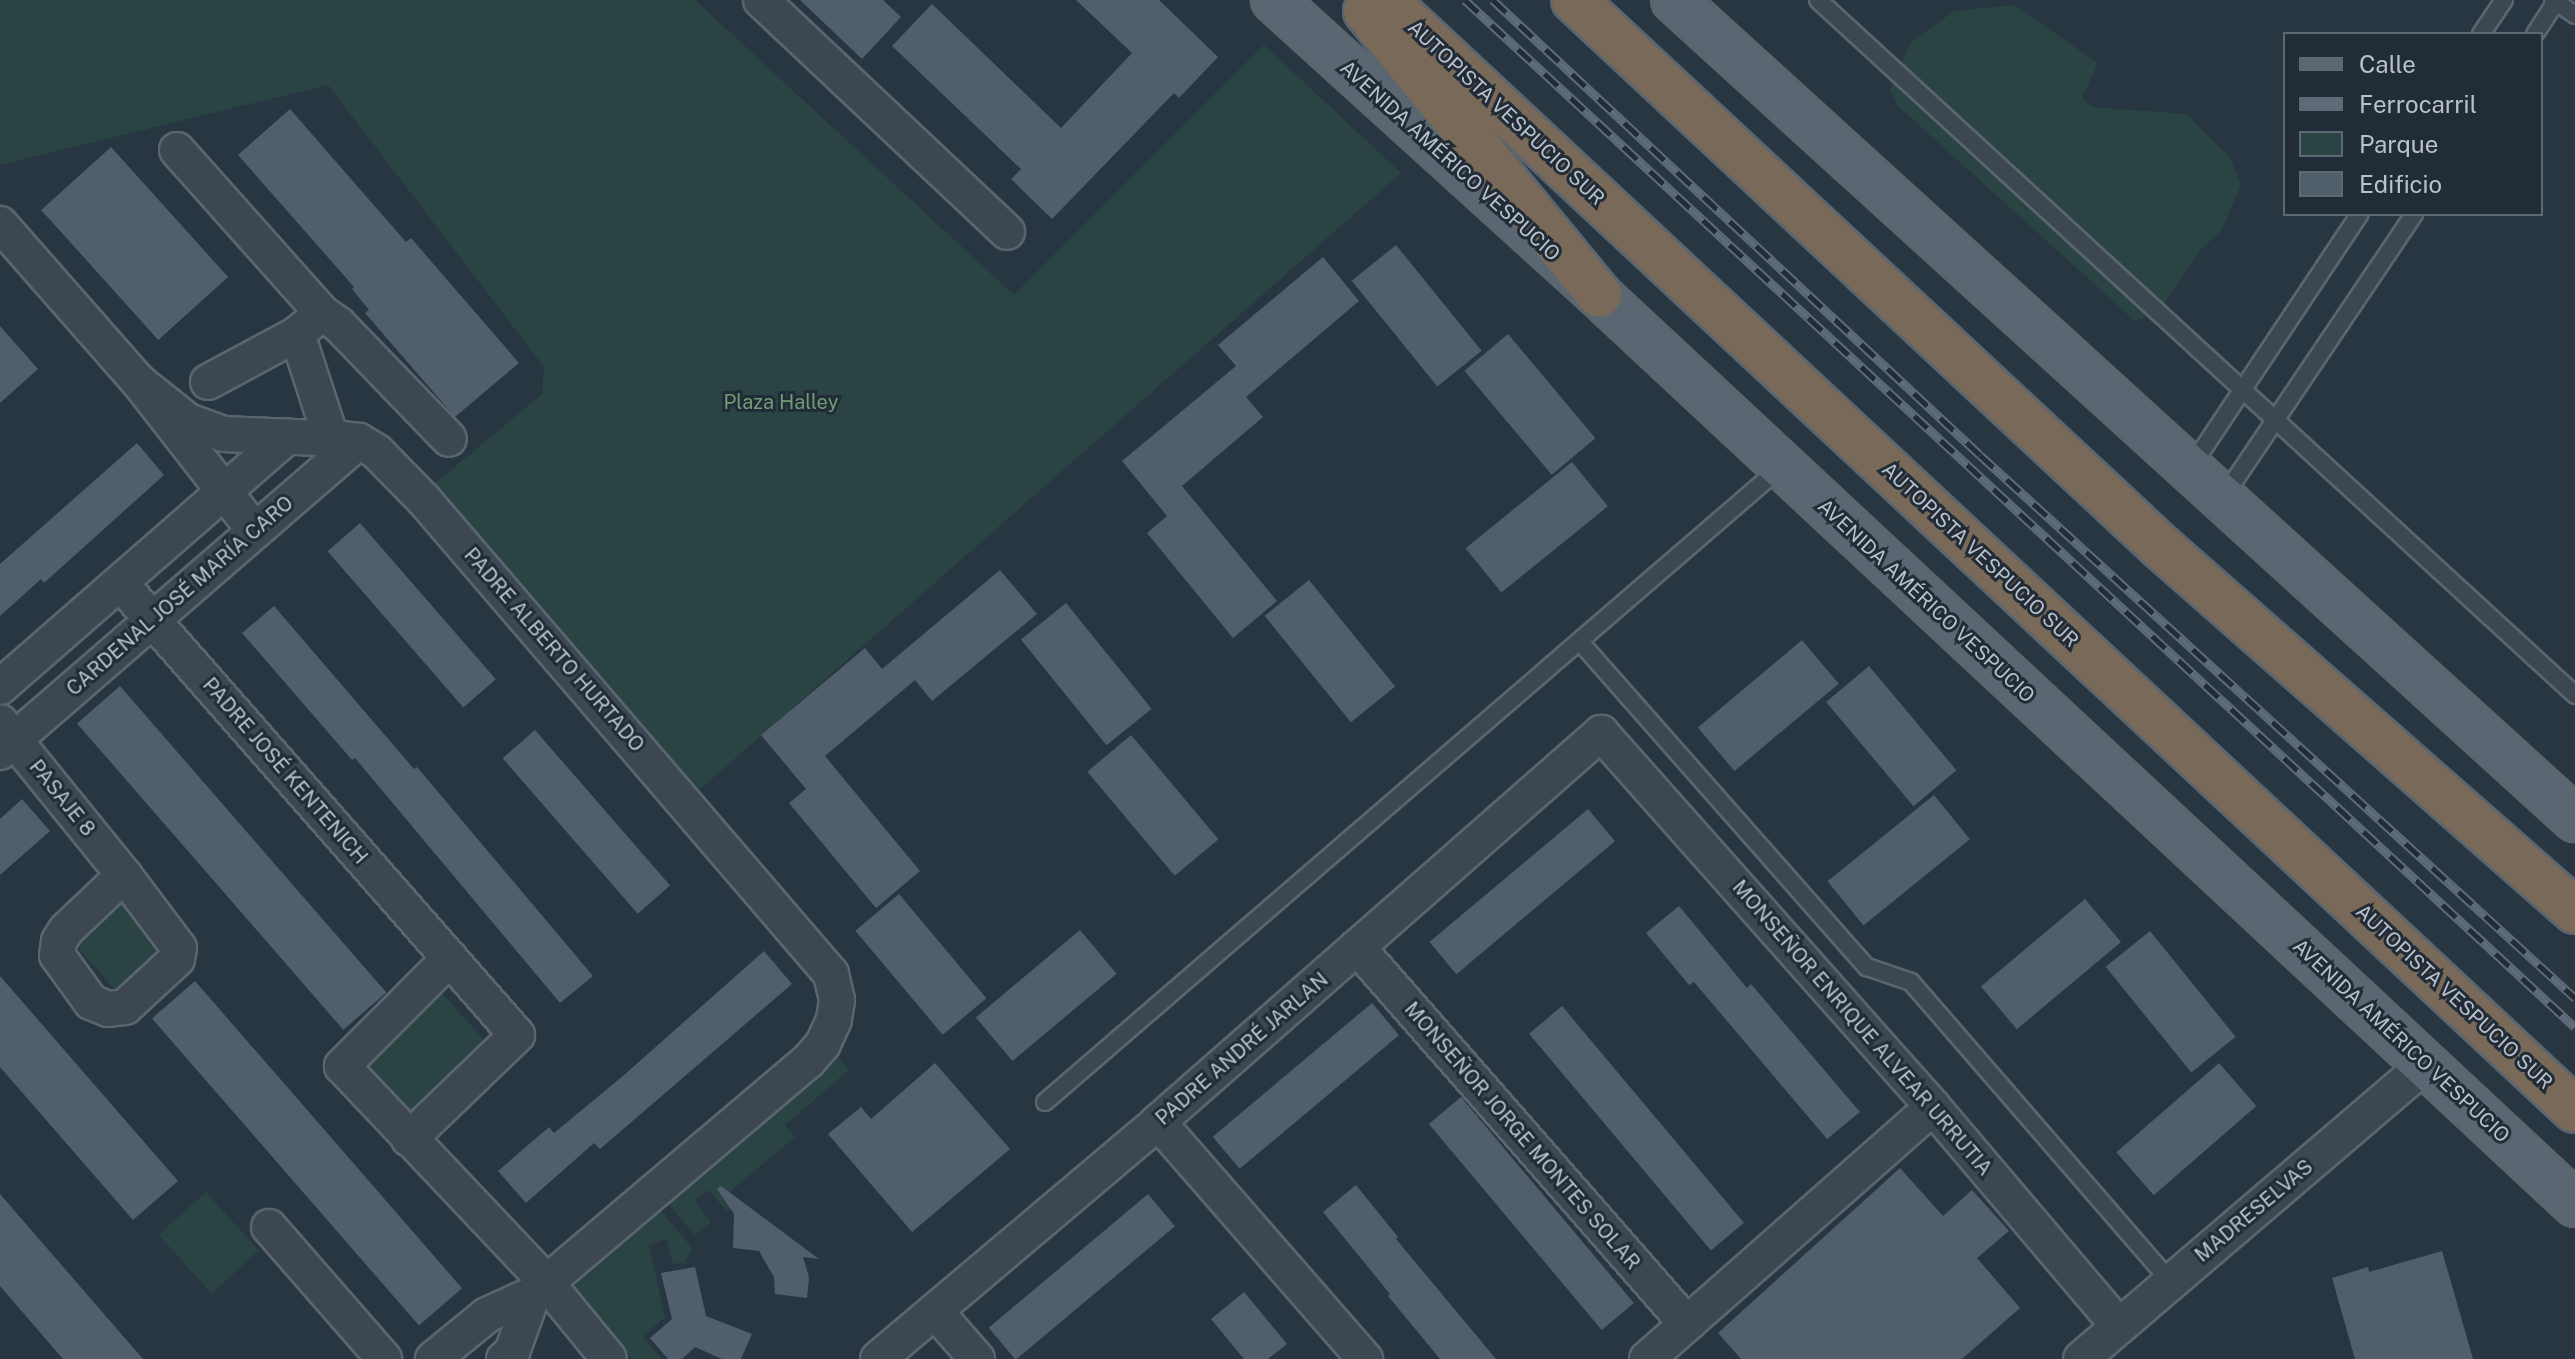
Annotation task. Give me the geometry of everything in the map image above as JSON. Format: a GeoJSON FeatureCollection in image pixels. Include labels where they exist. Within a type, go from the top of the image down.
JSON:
{"type":"FeatureCollection","features":[{"type":"Feature","properties":{"kind":"highway"},"geometry":{"type":"LineString","coordinates":[[1357,0],[1599,295]]}},
{"type":"Feature","properties":{"kind":"highway","name":"AUTOPISTA VESPUCIO SUR"},"geometry":{"type":"LineString","coordinates":[[1385,0],[2575,1110]]}},
{"type":"Feature","properties":{"kind":"highway"},"geometry":{"type":"LineString","coordinates":[[1574,0],[2161,547],[2575,911]]}},
{"type":"Feature","properties":{"kind":"main road","name":"AVENIDA AMÉRICO VESPUCIO"},"geometry":{"type":"LineString","coordinates":[[1274,0],[1599,295],[2575,1204]]}},
{"type":"Feature","properties":{"kind":"main road"},"geometry":{"type":"LineString","coordinates":[[1674,0],[2575,819]]}},
{"type":"Feature","properties":{"kind":"street"},"geometry":{"type":"LineString","coordinates":[[761,0],[1007,232]]}},
{"type":"Feature","properties":{"kind":"street"},"geometry":{"type":"LineString","coordinates":[[139,382],[188,421],[223,434],[345,440],[310,324],[177,150]]}},
{"type":"Feature","properties":{"kind":"street"},"geometry":{"type":"LineString","coordinates":[[0,224],[139,382],[255,531]]}},
{"type":"Feature","properties":{"kind":"street"},"geometry":{"type":"LineString","coordinates":[[208,382],[310,324],[339,325],[449,439]]}},
{"type":"Feature","properties":{"kind":"street"},"geometry":{"type":"LineString","coordinates":[[0,687],[287,437]]}},
{"type":"Feature","properties":{"kind":"street","name":"CARDENAL JOSÉ MARÍA CARO"},"geometry":{"type":"LineString","coordinates":[[5,738],[255,531],[345,440]]}},
{"type":"Feature","properties":{"kind":"street","name":"PADRE ALBERTO HURTADO"},"geometry":{"type":"LineString","coordinates":[[345,440],[377,452],[424,500],[831,974],[837,1000],[834,1020],[823,1044],[808,1061],[540,1288]]}},
{"type":"Feature","properties":{"kind":"street","name":"PADRE JOSÉ KENTENICH"},"geometry":{"type":"LineString","coordinates":[[121,584],[517,1035],[409,1139]]}},
{"type":"Feature","properties":{"kind":"street","name":"PADRE ANDRÉ JARLAN"},"geometry":{"type":"LineString","coordinates":[[878,1359],[1158,1122],[1601,733]]}},
{"type":"Feature","properties":{"kind":"street","name":"MONSEÑOR ENRIQUE ALVEAR URRUTIA"},"geometry":{"type":"LineString","coordinates":[[1601,733],[1933,1107],[2119,1326]]}},
{"type":"Feature","properties":{"kind":"street","name":"PASAJE 8"},"geometry":{"type":"LineString","coordinates":[[5,738],[124,875]]}},
{"type":"Feature","properties":{"kind":"street","name":"MONSEÑOR JORGE MONTES SOLAR"},"geometry":{"type":"LineString","coordinates":[[1357,947],[1687,1324]]}},
{"type":"Feature","properties":{"kind":"street"},"geometry":{"type":"LineString","coordinates":[[450,958],[342,1066],[540,1288],[609,1359]]}},
{"type":"Feature","properties":{"kind":"street","name":"MADRESELVAS"},"geometry":{"type":"LineString","coordinates":[[2081,1359],[2427,1064]]}},
{"type":"Feature","properties":{"kind":"street"},"geometry":{"type":"LineString","coordinates":[[1647,1359],[1933,1107]]}},
{"type":"Feature","properties":{"kind":"street"},"geometry":{"type":"LineString","coordinates":[[1158,1122],[1365,1359]]}},
{"type":"Feature","properties":{"kind":"street"},"geometry":{"type":"LineString","coordinates":[[269,1227],[384,1359]]}},
{"type":"Feature","properties":{"kind":"street"},"geometry":{"type":"LineString","coordinates":[[433,1359],[487,1315],[540,1288]]}},
{"type":"Feature","properties":{"kind":"street"},"geometry":{"type":"LineString","coordinates":[[504,1359],[512,1352],[540,1288]]}},
{"type":"Feature","properties":{"kind":"street"},"geometry":{"type":"LineString","coordinates":[[935,1311],[977,1359]]}},
{"type":"Feature","properties":{"kind":"lane"},"geometry":{"type":"LineString","coordinates":[[1818,0],[2575,695]]}},
{"type":"Feature","properties":{"kind":"lane"},"geometry":{"type":"LineString","coordinates":[[2482,32],[2504,0]]}},
{"type":"Feature","properties":{"kind":"lane"},"geometry":{"type":"LineString","coordinates":[[2536,32],[2555,1],[2575,15]]}},
{"type":"Feature","properties":{"kind":"lane"},"geometry":{"type":"LineString","coordinates":[[2191,467],[2359,216]]}},
{"type":"Feature","properties":{"kind":"lane"},"geometry":{"type":"LineString","coordinates":[[2223,497],[2413,216]]}},
{"type":"Feature","properties":{"kind":"lane"},"geometry":{"type":"LineString","coordinates":[[1045,1102],[1781,467]]}},
{"type":"Feature","properties":{"kind":"lane"},"geometry":{"type":"LineString","coordinates":[[1580,642],[1867,967],[1911,982],[2171,1282]]}},
{"type":"Feature","properties":{"kind":"green space","name":"Plaza Halley"},"geometry":{"type":"Polygon","coordinates":[[[0,0],[695,0],[1014,295],[1264,45],[1401,173],[698,791],[433,485],[542,394],[544,367],[328,85],[0,165],[0,0]]]}},
{"type":"Feature","properties":{"kind":"green space"},"geometry":{"type":"Polygon","coordinates":[[[2014,5],[2098,63],[2082,98],[2093,107],[2186,114],[2229,156],[2241,185],[2221,231],[2200,250],[2158,313],[2135,321],[1898,106],[1890,90],[1911,42],[1954,11],[2014,5]]]}},
{"type":"Feature","properties":{"kind":"green space"},"geometry":{"type":"Polygon","coordinates":[[[122,903],[176,963],[129,1005],[75,945],[122,903]]]}},
{"type":"Feature","properties":{"kind":"green space"},"geometry":{"type":"Polygon","coordinates":[[[441,992],[491,1047],[413,1117],[364,1062],[441,992]]]}},
{"type":"Feature","properties":{"kind":"green space"},"geometry":{"type":"Polygon","coordinates":[[[838,1057],[849,1070],[785,1125],[795,1137],[726,1195],[735,1205],[727,1211],[708,1190],[695,1201],[711,1222],[695,1235],[668,1204],[838,1057]]]}},
{"type":"Feature","properties":{"kind":"green space"},"geometry":{"type":"Polygon","coordinates":[[[206,1192],[259,1251],[211,1294],[158,1235],[206,1192]]]}},
{"type":"Feature","properties":{"kind":"green space"},"geometry":{"type":"Polygon","coordinates":[[[661,1211],[693,1249],[684,1263],[673,1264],[666,1239],[649,1245],[665,1317],[643,1337],[662,1359],[632,1359],[571,1289],[661,1211]]]}},
{"type":"Feature","properties":{"kind":"building"},"geometry":{"type":"Polygon","coordinates":[[[800,0],[883,0],[901,17],[862,59],[800,0]]]}},
{"type":"Feature","properties":{"kind":"building"},"geometry":{"type":"Polygon","coordinates":[[[1076,0],[1159,0],[1218,57],[1179,98],[1174,93],[1052,219],[1011,179],[1021,169],[892,46],[932,4],[1061,128],[1132,53],[1076,0]]]}},
{"type":"Feature","properties":{"kind":"building"},"geometry":{"type":"Polygon","coordinates":[[[290,109],[406,242],[411,238],[519,363],[455,417],[365,313],[369,310],[352,289],[354,287],[238,155],[290,109]]]}},
{"type":"Feature","properties":{"kind":"building"},"geometry":{"type":"Polygon","coordinates":[[[111,147],[228,277],[158,340],[41,210],[111,147]]]}},
{"type":"Feature","properties":{"kind":"building"},"geometry":{"type":"Polygon","coordinates":[[[1396,245],[1482,351],[1437,387],[1352,281],[1396,245]]]}},
{"type":"Feature","properties":{"kind":"building"},"geometry":{"type":"Polygon","coordinates":[[[1323,257],[1359,301],[1246,397],[1263,417],[1182,486],[1277,601],[1233,638],[1147,533],[1167,516],[1122,461],[1236,366],[1218,345],[1323,257]]]}},
{"type":"Feature","properties":{"kind":"building"},"geometry":{"type":"Polygon","coordinates":[[[0,326],[38,369],[0,403],[0,326]]]}},
{"type":"Feature","properties":{"kind":"building"},"geometry":{"type":"Polygon","coordinates":[[[1508,334],[1595,438],[1552,475],[1464,371],[1508,334]]]}},
{"type":"Feature","properties":{"kind":"building"},"geometry":{"type":"Polygon","coordinates":[[[137,443],[164,475],[44,583],[41,579],[0,616],[0,564],[137,443]]]}},
{"type":"Feature","properties":{"kind":"building"},"geometry":{"type":"Polygon","coordinates":[[[1572,462],[1608,506],[1501,593],[1466,548],[1572,462]]]}},
{"type":"Feature","properties":{"kind":"building"},"geometry":{"type":"Polygon","coordinates":[[[360,523],[496,679],[463,707],[328,551],[360,523]]]}},
{"type":"Feature","properties":{"kind":"building"},"geometry":{"type":"Polygon","coordinates":[[[1000,570],[1037,614],[932,701],[915,680],[825,756],[920,871],[876,908],[789,803],[806,789],[761,735],[865,648],[882,669],[1000,570]]]}},
{"type":"Feature","properties":{"kind":"building"},"geometry":{"type":"Polygon","coordinates":[[[1309,580],[1395,686],[1351,722],[1265,616],[1309,580]]]}},
{"type":"Feature","properties":{"kind":"building"},"geometry":{"type":"Polygon","coordinates":[[[1066,603],[1152,709],[1107,745],[1021,640],[1066,603]]]}},
{"type":"Feature","properties":{"kind":"building"},"geometry":{"type":"Polygon","coordinates":[[[274,606],[414,769],[417,767],[593,976],[560,1003],[355,758],[352,760],[242,633],[274,606]]]}},
{"type":"Feature","properties":{"kind":"building"},"geometry":{"type":"Polygon","coordinates":[[[1802,640],[1839,684],[1734,771],[1698,727],[1802,640]]]}},
{"type":"Feature","properties":{"kind":"building"},"geometry":{"type":"Polygon","coordinates":[[[1869,666],[1956,770],[1914,806],[1826,702],[1869,666]]]}},
{"type":"Feature","properties":{"kind":"building"},"geometry":{"type":"Polygon","coordinates":[[[120,686],[386,992],[343,1030],[77,723],[120,686]]]}},
{"type":"Feature","properties":{"kind":"building"},"geometry":{"type":"Polygon","coordinates":[[[535,730],[670,885],[638,914],[503,758],[535,730]]]}},
{"type":"Feature","properties":{"kind":"building"},"geometry":{"type":"Polygon","coordinates":[[[1131,735],[1218,839],[1175,876],[1087,772],[1131,735]]]}},
{"type":"Feature","properties":{"kind":"building"},"geometry":{"type":"Polygon","coordinates":[[[1934,795],[1970,839],[1863,926],[1828,881],[1934,795]]]}},
{"type":"Feature","properties":{"kind":"building"},"geometry":{"type":"Polygon","coordinates":[[[22,799],[50,831],[0,875],[0,819],[22,799]]]}},
{"type":"Feature","properties":{"kind":"building"},"geometry":{"type":"Polygon","coordinates":[[[1588,809],[1615,841],[1456,974],[1429,942],[1588,809]]]}},
{"type":"Feature","properties":{"kind":"building"},"geometry":{"type":"Polygon","coordinates":[[[899,894],[986,998],[943,1035],[855,931],[899,894]]]}},
{"type":"Feature","properties":{"kind":"building"},"geometry":{"type":"Polygon","coordinates":[[[2085,899],[2121,942],[2017,1029],[1981,986],[2085,899]]]}},
{"type":"Feature","properties":{"kind":"building"},"geometry":{"type":"Polygon","coordinates":[[[1679,906],[1747,988],[1751,984],[1860,1112],[1827,1139],[1694,982],[1689,985],[1646,933],[1679,906]]]}},
{"type":"Feature","properties":{"kind":"building"},"geometry":{"type":"Polygon","coordinates":[[[1080,930],[1117,974],[1012,1061],[976,1017],[1080,930]]]}},
{"type":"Feature","properties":{"kind":"building"},"geometry":{"type":"Polygon","coordinates":[[[2150,931],[2236,1037],[2191,1073],[2106,967],[2150,931]]]}},
{"type":"Feature","properties":{"kind":"building"},"geometry":{"type":"Polygon","coordinates":[[[764,951],[792,984],[600,1149],[594,1143],[526,1203],[498,1171],[549,1127],[554,1133],[764,951]]]}},
{"type":"Feature","properties":{"kind":"building"},"geometry":{"type":"Polygon","coordinates":[[[0,976],[178,1181],[133,1220],[0,1067],[0,976]]]}},
{"type":"Feature","properties":{"kind":"building"},"geometry":{"type":"Polygon","coordinates":[[[195,981],[462,1288],[419,1326],[152,1018],[195,981]]]}},
{"type":"Feature","properties":{"kind":"building"},"geometry":{"type":"Polygon","coordinates":[[[1372,1003],[1399,1035],[1240,1169],[1213,1137],[1372,1003]]]}},
{"type":"Feature","properties":{"kind":"building"},"geometry":{"type":"Polygon","coordinates":[[[1562,1006],[1744,1223],[1711,1250],[1529,1034],[1562,1006]]]}},
{"type":"Feature","properties":{"kind":"building"},"geometry":{"type":"Polygon","coordinates":[[[935,1063],[1010,1149],[912,1232],[828,1134],[861,1107],[871,1119],[935,1063]]]}},
{"type":"Feature","properties":{"kind":"building"},"geometry":{"type":"Polygon","coordinates":[[[2219,1063],[2256,1106],[2154,1195],[2116,1152],[2219,1063]]]}},
{"type":"Feature","properties":{"kind":"building"},"geometry":{"type":"Polygon","coordinates":[[[1461,1097],[1634,1303],[1602,1330],[1429,1124],[1461,1097]]]}},
{"type":"Feature","properties":{"kind":"building"},"geometry":{"type":"Polygon","coordinates":[[[1900,1168],[1943,1216],[1972,1190],[2009,1231],[1977,1258],[2020,1308],[1962,1359],[1741,1359],[1718,1333],[1900,1168]]]}},
{"type":"Feature","properties":{"kind":"building"},"geometry":{"type":"Polygon","coordinates":[[[1356,1185],[1398,1237],[1396,1239],[1496,1359],[1440,1359],[1388,1296],[1390,1294],[1323,1212],[1356,1185]]]}},
{"type":"Feature","properties":{"kind":"building"},"geometry":{"type":"Polygon","coordinates":[[[721,1186],[819,1259],[803,1257],[809,1277],[807,1298],[775,1294],[774,1277],[759,1251],[733,1248],[734,1214],[717,1189],[721,1186]]]}},
{"type":"Feature","properties":{"kind":"building"},"geometry":{"type":"Polygon","coordinates":[[[0,1194],[143,1359],[63,1359],[0,1286],[0,1194]]]}},
{"type":"Feature","properties":{"kind":"building"},"geometry":{"type":"Polygon","coordinates":[[[1148,1194],[1175,1226],[1017,1359],[989,1328],[1148,1194]]]}},
{"type":"Feature","properties":{"kind":"building"},"geometry":{"type":"Polygon","coordinates":[[[2442,1251],[2473,1359],[2355,1359],[2332,1278],[2368,1267],[2369,1272],[2442,1251]]]}},
{"type":"Feature","properties":{"kind":"building"},"geometry":{"type":"Polygon","coordinates":[[[695,1267],[706,1316],[752,1334],[741,1359],[722,1359],[695,1347],[682,1359],[668,1359],[650,1338],[672,1319],[661,1273],[695,1267]]]}},
{"type":"Feature","properties":{"kind":"building"},"geometry":{"type":"Polygon","coordinates":[[[1244,1292],[1287,1344],[1268,1359],[1244,1359],[1211,1319],[1244,1292]]]}},
{"type":"Feature","properties":{"kind":"railway"},"geometry":{"type":"LineString","coordinates":[[1465,0],[2575,1027]]}},
{"type":"Feature","properties":{"kind":"railway"},"geometry":{"type":"LineString","coordinates":[[1493,0],[1980,455],[2575,998]]}}]}
